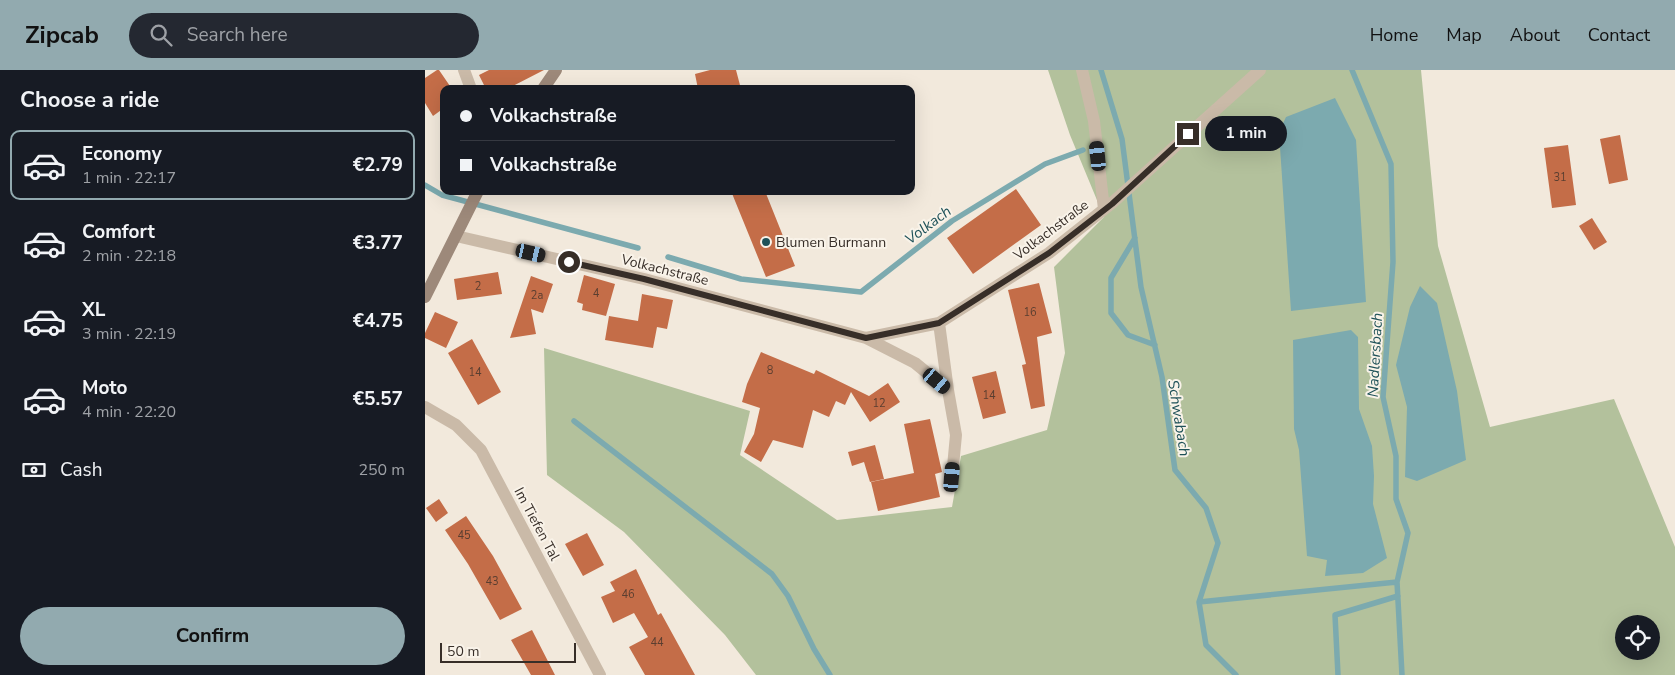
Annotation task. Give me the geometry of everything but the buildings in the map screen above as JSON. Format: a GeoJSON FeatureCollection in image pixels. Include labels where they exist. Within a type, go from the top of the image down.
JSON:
{"type":"FeatureCollection","features":[{"type":"Feature","properties":{"kind":"main road"},"geometry":{"type":"LineString","coordinates":[[546,85],[556,70]]}},
{"type":"Feature","properties":{"kind":"main road"},"geometry":{"type":"LineString","coordinates":[[425,297],[476,195]]}},
{"type":"Feature","properties":{"kind":"street"},"geometry":{"type":"LineString","coordinates":[[464,70],[470,85]]}},
{"type":"Feature","properties":{"kind":"street","name":"Volkachstraße"},"geometry":{"type":"LineString","coordinates":[[1082,70],[1094,121],[1108,206]]}},
{"type":"Feature","properties":{"kind":"street","name":"Volkachstraße"},"geometry":{"type":"LineString","coordinates":[[866,338],[939,323],[1049,253],[1108,206],[1260,70]]}},
{"type":"Feature","properties":{"kind":"street","name":"Volkachstraße"},"geometry":{"type":"LineString","coordinates":[[458,231],[866,338],[915,363],[948,390]]}},
{"type":"Feature","properties":{"kind":"street"},"geometry":{"type":"LineString","coordinates":[[939,323],[956,435],[952,477]]}},
{"type":"Feature","properties":{"kind":"street","name":"Im Tiefen Tal"},"geometry":{"type":"LineString","coordinates":[[425,407],[456,425],[481,450],[600,675]]}},
{"type":"Feature","properties":{"kind":"green space"},"geometry":{"type":"Polygon","coordinates":[[[1048,70],[1421,70],[1438,246],[1490,427],[1614,399],[1675,547],[1675,675],[756,675],[725,635],[624,532],[547,475],[544,348],[750,411],[740,455],[837,520],[952,507],[961,456],[1047,430],[1065,353],[1054,267],[1104,217],[1070,135],[1048,70]]]}},
{"type":"Feature","properties":{"kind":"water"},"geometry":{"type":"Polygon","coordinates":[[[1335,98],[1356,140],[1366,302],[1291,311],[1279,132],[1286,117],[1335,98]]]}},
{"type":"Feature","properties":{"kind":"water"},"geometry":{"type":"Polygon","coordinates":[[[1420,286],[1437,303],[1457,391],[1466,460],[1417,481],[1405,477],[1407,407],[1396,365],[1410,307],[1420,286]]]}},
{"type":"Feature","properties":{"kind":"water"},"geometry":{"type":"Polygon","coordinates":[[[1351,330],[1358,337],[1359,409],[1372,446],[1373,504],[1387,558],[1363,573],[1325,576],[1327,560],[1307,556],[1299,450],[1294,429],[1293,340],[1351,330]]]}},
{"type":"Feature","properties":{"kind":"waterway","name":"Schwabach"},"geometry":{"type":"LineString","coordinates":[[1101,70],[1122,139],[1141,287],[1162,377],[1175,470],[1206,508],[1218,543],[1199,602],[1206,645],[1236,675]]}},
{"type":"Feature","properties":{"kind":"waterway","name":"Nadlersbach"},"geometry":{"type":"LineString","coordinates":[[1352,70],[1391,164],[1393,262],[1383,397],[1396,456],[1396,499],[1408,533],[1397,582],[1402,675]]}},
{"type":"Feature","properties":{"kind":"waterway","name":"Volkach"},"geometry":{"type":"LineString","coordinates":[[668,257],[741,279],[861,292],[952,221],[1045,164],[1083,150]]}},
{"type":"Feature","properties":{"kind":"waterway","name":"Volkach"},"geometry":{"type":"LineString","coordinates":[[425,185],[440,194]]}},
{"type":"Feature","properties":{"kind":"waterway","name":"Volkach"},"geometry":{"type":"LineString","coordinates":[[442,195],[638,248]]}},
{"type":"Feature","properties":{"kind":"waterway","name":"Schwabach"},"geometry":{"type":"LineString","coordinates":[[1135,238],[1111,278],[1111,313],[1128,335],[1155,345]]}},
{"type":"Feature","properties":{"kind":"waterway"},"geometry":{"type":"LineString","coordinates":[[574,421],[772,574],[788,596],[814,649],[830,675]]}},
{"type":"Feature","properties":{"kind":"waterway"},"geometry":{"type":"LineString","coordinates":[[1199,602],[1397,582]]}},
{"type":"Feature","properties":{"kind":"waterway"},"geometry":{"type":"LineString","coordinates":[[1338,675],[1335,615],[1398,596]]}},
{"type":"Feature","properties":{"kind":"place","name":"Blumen Burmann"},"geometry":{"type":"Point","coordinates":[766,242]}},
{"type":"Feature","properties":{"kind":"route"},"geometry":{"type":"LineString","coordinates":[[569,262],[644,279],[866,338],[939,323],[1049,253],[1112,204],[1188,134]]}}]}
